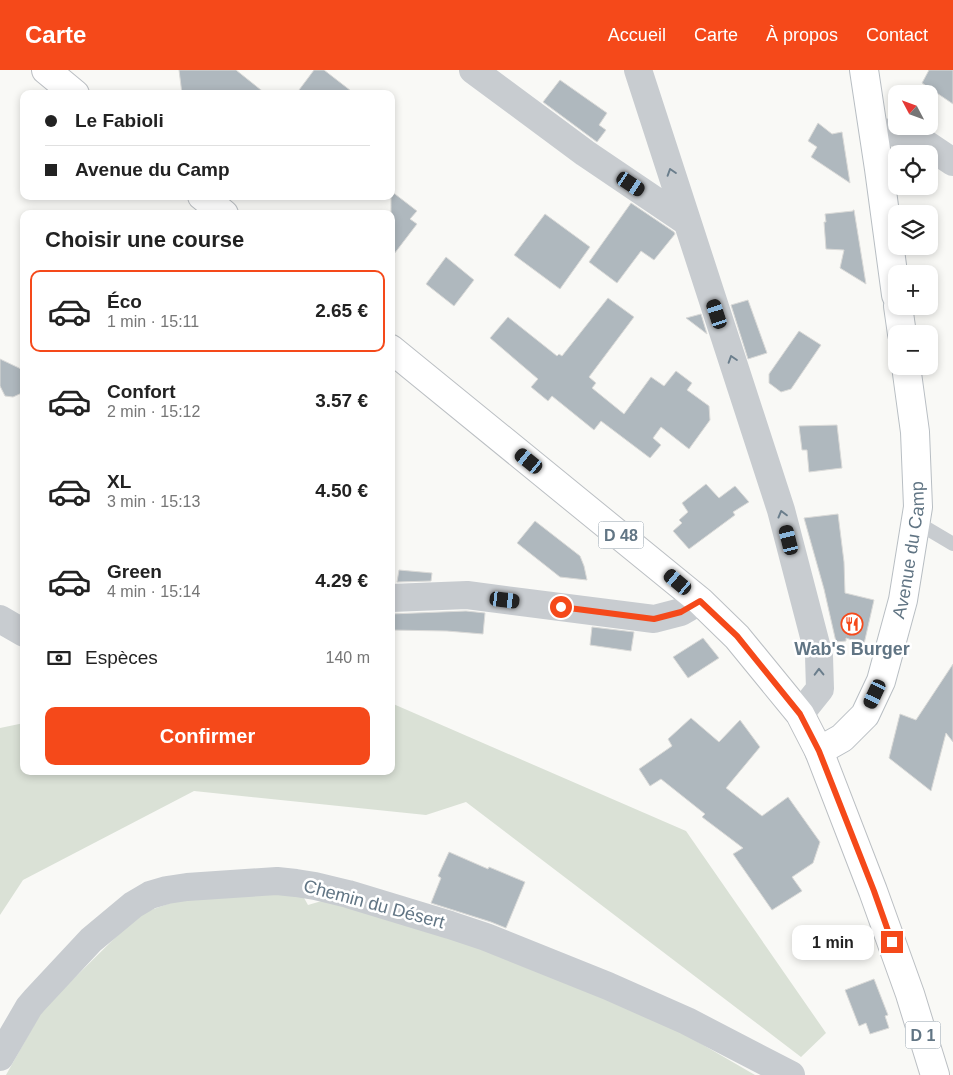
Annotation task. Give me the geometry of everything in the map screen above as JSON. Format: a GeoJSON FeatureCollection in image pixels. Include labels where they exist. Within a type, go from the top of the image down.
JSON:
{"type":"FeatureCollection","features":[{"type":"Feature","properties":{"kind":"main road"},"geometry":{"type":"LineString","coordinates":[[46,70],[70,90]]}},
{"type":"Feature","properties":{"kind":"main road"},"geometry":{"type":"LineString","coordinates":[[864,70],[892,265]]}},
{"type":"Feature","properties":{"kind":"main road"},"geometry":{"type":"LineString","coordinates":[[207,200],[219,210]]}},
{"type":"Feature","properties":{"kind":"main road","name":"D 48"},"geometry":{"type":"LineString","coordinates":[[395,353],[700,601],[737,636],[800,714],[819,751]]}},
{"type":"Feature","properties":{"kind":"main road","name":"Avenue du Camp"},"geometry":{"type":"LineString","coordinates":[[819,751],[842,738],[865,715],[881,681],[903,600],[918,507],[915,432],[907,375]]}},
{"type":"Feature","properties":{"kind":"main road","name":"D 1"},"geometry":{"type":"LineString","coordinates":[[819,751],[874,891],[936,1075]]}},
{"type":"Feature","properties":{"kind":"street"},"geometry":{"type":"LineString","coordinates":[[473,70],[585,153],[687,222]]}},
{"type":"Feature","properties":{"kind":"street"},"geometry":{"type":"LineString","coordinates":[[638,70],[781,510],[819,656],[820,689],[800,714]]}},
{"type":"Feature","properties":{"kind":"street"},"geometry":{"type":"LineString","coordinates":[[874,133],[908,132],[953,162]]}},
{"type":"Feature","properties":{"kind":"street"},"geometry":{"type":"LineString","coordinates":[[395,598],[468,595],[654,619],[681,612],[700,601]]}},
{"type":"Feature","properties":{"kind":"street"},"geometry":{"type":"LineString","coordinates":[[0,619],[20,631]]}},
{"type":"Feature","properties":{"kind":"street","name":"Chemin du Désert"},"geometry":{"type":"LineString","coordinates":[[0,1057],[35,1000],[91,940],[134,905],[150,895],[167,890],[277,881],[315,886],[348,894],[486,937],[608,986],[678,1017],[791,1075]]}},
{"type":"Feature","properties":{"kind":"lane"},"geometry":{"type":"LineString","coordinates":[[916,522],[953,544]]}},
{"type":"Feature","properties":{"kind":"shaded area"},"geometry":{"type":"Polygon","coordinates":[[[395,705],[686,831],[826,1033],[801,1057],[466,802],[426,815],[194,791],[23,880],[0,915],[0,728],[20,724],[20,775],[395,775],[395,705]]]}},
{"type":"Feature","properties":{"kind":"shaded area"},"geometry":{"type":"Polygon","coordinates":[[[281,892],[303,896],[308,905],[325,900],[501,954],[648,1013],[755,1075],[6,1075],[43,1009],[129,924],[145,912],[188,897],[281,892]]]}},
{"type":"Feature","properties":{"kind":"building"},"geometry":{"type":"Polygon","coordinates":[[[179,70],[236,70],[261,90],[182,90],[179,70]]]}},
{"type":"Feature","properties":{"kind":"building"},"geometry":{"type":"Polygon","coordinates":[[[314,70],[324,70],[350,90],[299,90],[314,70]]]}},
{"type":"Feature","properties":{"kind":"building"},"geometry":{"type":"Polygon","coordinates":[[[929,70],[953,70],[953,104],[938,94],[938,85],[925,85],[922,83],[929,70]]]}},
{"type":"Feature","properties":{"kind":"building"},"geometry":{"type":"Polygon","coordinates":[[[560,80],[607,113],[599,125],[606,130],[597,142],[543,102],[560,80]]]}},
{"type":"Feature","properties":{"kind":"building"},"geometry":{"type":"Polygon","coordinates":[[[818,123],[832,134],[842,132],[850,183],[811,157],[817,147],[808,141],[818,123]]]}},
{"type":"Feature","properties":{"kind":"building"},"geometry":{"type":"Polygon","coordinates":[[[395,194],[417,211],[410,219],[417,224],[395,253],[395,210],[391,210],[391,200],[395,200],[395,194]]]}},
{"type":"Feature","properties":{"kind":"building"},"geometry":{"type":"Polygon","coordinates":[[[631,203],[675,234],[654,260],[641,251],[617,283],[589,262],[631,203]]]}},
{"type":"Feature","properties":{"kind":"building"},"geometry":{"type":"Polygon","coordinates":[[[853,210],[866,284],[840,268],[844,250],[826,249],[825,214],[853,210]]]}},
{"type":"Feature","properties":{"kind":"building"},"geometry":{"type":"Polygon","coordinates":[[[545,214],[590,247],[560,289],[514,255],[545,214]]]}},
{"type":"Feature","properties":{"kind":"building"},"geometry":{"type":"Polygon","coordinates":[[[446,257],[474,280],[454,306],[426,284],[446,257]]]}},
{"type":"Feature","properties":{"kind":"building"},"geometry":{"type":"Polygon","coordinates":[[[608,298],[634,317],[589,377],[596,383],[592,388],[624,414],[651,377],[664,386],[676,371],[692,383],[687,390],[709,406],[710,420],[689,449],[661,427],[653,438],[661,445],[650,458],[601,421],[594,430],[552,396],[548,401],[531,387],[538,379],[490,338],[508,317],[557,356],[559,354],[562,356],[608,298]]]}},
{"type":"Feature","properties":{"kind":"building"},"geometry":{"type":"Polygon","coordinates":[[[748,300],[767,353],[748,359],[731,305],[748,300]]]}},
{"type":"Feature","properties":{"kind":"building"},"geometry":{"type":"Polygon","coordinates":[[[701,314],[707,334],[686,318],[701,314]]]}},
{"type":"Feature","properties":{"kind":"building"},"geometry":{"type":"Polygon","coordinates":[[[799,331],[821,345],[791,389],[781,392],[769,383],[769,374],[799,331]]]}},
{"type":"Feature","properties":{"kind":"building"},"geometry":{"type":"Polygon","coordinates":[[[0,359],[20,369],[20,394],[13,397],[5,396],[0,386],[0,359]]]}},
{"type":"Feature","properties":{"kind":"building"},"geometry":{"type":"Polygon","coordinates":[[[837,425],[842,468],[809,472],[807,450],[802,450],[799,426],[837,425]]]}},
{"type":"Feature","properties":{"kind":"building"},"geometry":{"type":"Polygon","coordinates":[[[706,484],[719,498],[735,486],[749,502],[733,512],[735,515],[689,549],[673,531],[682,523],[679,520],[688,512],[682,503],[706,484]]]}},
{"type":"Feature","properties":{"kind":"building"},"geometry":{"type":"Polygon","coordinates":[[[838,514],[844,562],[845,593],[874,600],[864,644],[846,638],[846,641],[836,642],[824,589],[804,518],[838,514]]]}},
{"type":"Feature","properties":{"kind":"building"},"geometry":{"type":"Polygon","coordinates":[[[535,521],[580,556],[587,580],[560,577],[517,543],[535,521]]]}},
{"type":"Feature","properties":{"kind":"building"},"geometry":{"type":"Polygon","coordinates":[[[399,570],[432,573],[431,581],[397,582],[399,570]]]}},
{"type":"Feature","properties":{"kind":"building"},"geometry":{"type":"Polygon","coordinates":[[[466,611],[485,613],[483,634],[395,630],[395,614],[466,611]]]}},
{"type":"Feature","properties":{"kind":"building"},"geometry":{"type":"Polygon","coordinates":[[[592,627],[634,632],[631,651],[590,645],[592,627]]]}},
{"type":"Feature","properties":{"kind":"building"},"geometry":{"type":"Polygon","coordinates":[[[703,638],[719,658],[688,678],[673,657],[703,638]]]}},
{"type":"Feature","properties":{"kind":"building"},"geometry":{"type":"Polygon","coordinates":[[[953,664],[953,742],[946,733],[931,791],[889,758],[900,714],[916,720],[953,664]]]}},
{"type":"Feature","properties":{"kind":"building"},"geometry":{"type":"Polygon","coordinates":[[[691,718],[719,742],[740,720],[760,747],[726,788],[762,816],[788,797],[820,842],[813,863],[792,877],[802,891],[772,910],[733,854],[743,848],[702,817],[705,814],[661,779],[650,786],[639,769],[672,746],[668,739],[691,718]]]}},
{"type":"Feature","properties":{"kind":"building"},"geometry":{"type":"Polygon","coordinates":[[[449,852],[525,882],[506,928],[431,903],[441,878],[438,876],[449,852]]]}},
{"type":"Feature","properties":{"kind":"building"},"geometry":{"type":"Polygon","coordinates":[[[874,979],[888,1015],[885,1016],[889,1028],[870,1034],[866,1023],[859,1026],[845,990],[874,979]]]}},
{"type":"Feature","properties":{"kind":"place","name":"Wab's Burger"},"geometry":{"type":"Point","coordinates":[852,624]}},
{"type":"Feature","properties":{"kind":"route"},"geometry":{"type":"LineString","coordinates":[[561,607],[654,619],[681,612],[700,601],[737,636],[800,714],[819,751],[892,942]]}}]}
